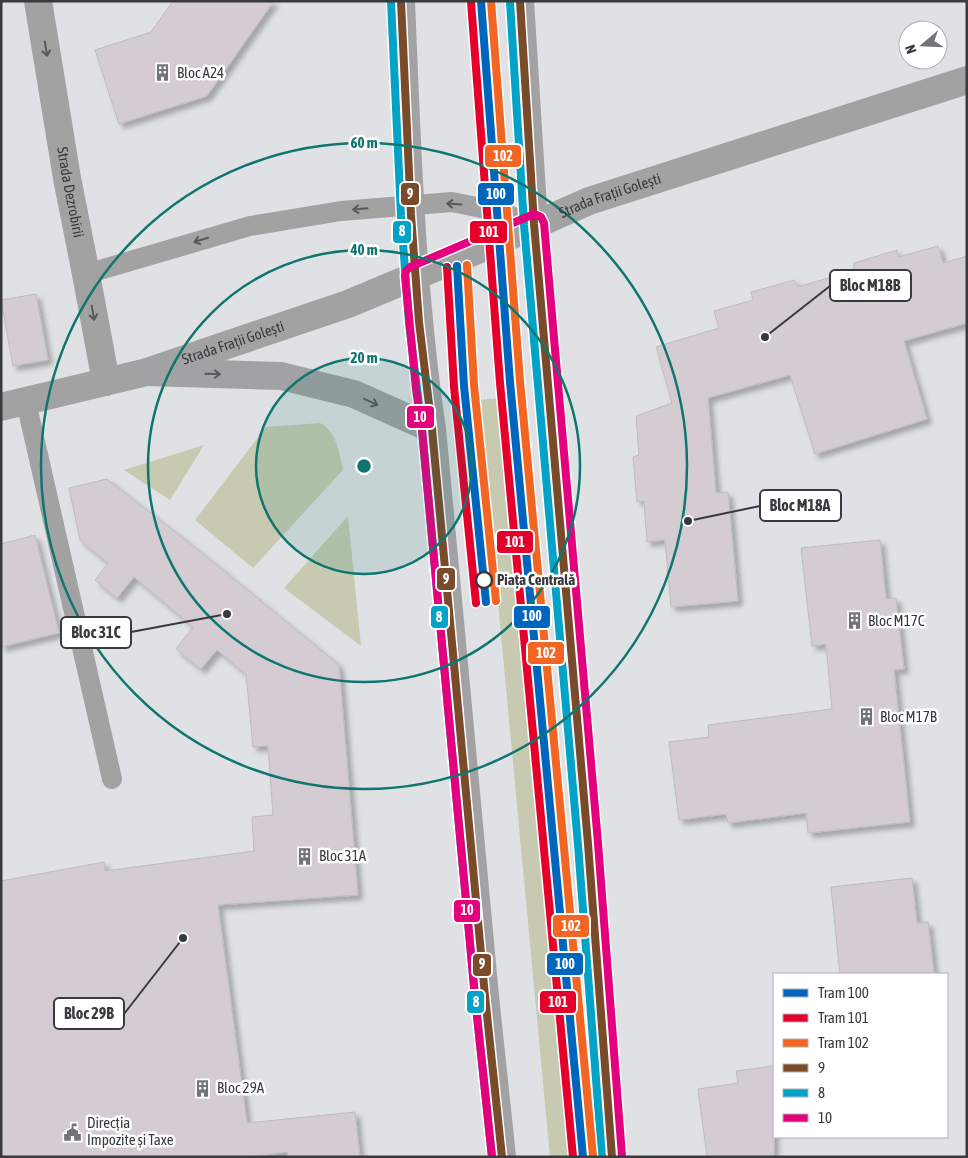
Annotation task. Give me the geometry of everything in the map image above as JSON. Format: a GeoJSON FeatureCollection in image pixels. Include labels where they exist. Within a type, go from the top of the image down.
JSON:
{"type":"FeatureCollection","features":[{"type":"Feature","properties":{"kind":"main road"},"geometry":{"type":"LineString","coordinates":[[401,1],[409,205],[415,276],[432,429],[484,986],[502,1157]]}},
{"type":"Feature","properties":{"kind":"main road"},"geometry":{"type":"LineString","coordinates":[[520,1],[534,224],[588,844],[612,1157]]}},
{"type":"Feature","properties":{"kind":"main road"},"geometry":{"type":"LineString","coordinates":[[147,372],[281,376],[354,394],[432,429]]}},
{"type":"Feature","properties":{"kind":"street","name":"Strada Dezrobirii"},"geometry":{"type":"LineString","coordinates":[[38,1],[67,178],[106,382]]}},
{"type":"Feature","properties":{"kind":"street","name":"Strada Frații Golești"},"geometry":{"type":"LineString","coordinates":[[14,404],[147,372],[348,304],[589,201],[967,80]]}},
{"type":"Feature","properties":{"kind":"lane"},"geometry":{"type":"LineString","coordinates":[[86,274],[250,226],[341,211],[452,202],[496,210],[534,224]]}},
{"type":"Feature","properties":{"kind":"lane"},"geometry":{"type":"LineString","coordinates":[[14,404],[112,779]]}},
{"type":"Feature","properties":{"kind":"green space"},"geometry":{"type":"Polygon","coordinates":[[[500,398],[571,1157],[550,1157],[479,400],[500,398]]]}},
{"type":"Feature","properties":{"kind":"green space"},"geometry":{"type":"Polygon","coordinates":[[[320,423],[334,437],[343,470],[253,568],[195,520],[266,427],[320,423]]]}},
{"type":"Feature","properties":{"kind":"green space"},"geometry":{"type":"Polygon","coordinates":[[[204,445],[170,500],[124,470],[204,445]]]}},
{"type":"Feature","properties":{"kind":"green space"},"geometry":{"type":"Polygon","coordinates":[[[348,516],[361,646],[284,588],[348,516]]]}},
{"type":"Feature","properties":{"kind":"building","name":"Bloc A24"},"geometry":{"type":"Polygon","coordinates":[[[173,1],[274,1],[207,96],[119,124],[95,50],[151,32],[173,1]]]}},
{"type":"Feature","properties":{"kind":"building"},"geometry":{"type":"Polygon","coordinates":[[[938,246],[943,263],[967,256],[967,323],[904,341],[927,419],[815,454],[790,375],[708,398],[716,493],[728,492],[738,601],[671,607],[665,540],[647,542],[644,501],[637,502],[633,457],[639,455],[636,416],[672,403],[656,347],[719,328],[714,311],[753,300],[751,292],[794,280],[798,287],[854,270],[854,263],[897,250],[898,257],[938,246]]]}},
{"type":"Feature","properties":{"kind":"building"},"geometry":{"type":"Polygon","coordinates":[[[36,294],[48,360],[13,366],[1,300],[36,294]]]}},
{"type":"Feature","properties":{"kind":"building"},"geometry":{"type":"Polygon","coordinates":[[[107,479],[202,553],[339,665],[358,895],[218,905],[247,1123],[355,1112],[360,1157],[288,1157],[287,1152],[249,1157],[1,1157],[1,881],[104,862],[105,871],[254,851],[252,817],[273,815],[268,746],[253,747],[246,674],[217,650],[201,669],[176,649],[193,627],[134,577],[117,598],[95,580],[108,563],[80,540],[69,488],[107,479]]]}},
{"type":"Feature","properties":{"kind":"building"},"geometry":{"type":"Polygon","coordinates":[[[35,535],[59,633],[1,647],[1,544],[35,535]]]}},
{"type":"Feature","properties":{"kind":"building"},"geometry":{"type":"Polygon","coordinates":[[[880,540],[886,599],[896,598],[904,669],[894,670],[910,822],[808,833],[806,813],[728,823],[726,814],[679,820],[669,742],[709,737],[708,725],[832,709],[826,644],[812,646],[801,548],[880,540]]]}},
{"type":"Feature","properties":{"kind":"building"},"geometry":{"type":"Polygon","coordinates":[[[912,878],[917,923],[928,922],[934,973],[840,973],[831,887],[912,878]]]}},
{"type":"Feature","properties":{"kind":"building"},"geometry":{"type":"Polygon","coordinates":[[[773,1066],[774,1157],[707,1157],[698,1089],[738,1083],[736,1071],[773,1066]]]}},
{"type":"Feature","properties":{"kind":"tram line","name":"100"},"geometry":{"type":"LineString","coordinates":[[481,1],[510,382],[583,1157]]}},
{"type":"Feature","properties":{"kind":"tram line","name":"102"},"geometry":{"type":"LineString","coordinates":[[491,1],[520,381],[593,1156]]}},
{"type":"Feature","properties":{"kind":"tram line","name":"101"},"geometry":{"type":"LineString","coordinates":[[471,2],[500,383],[573,1157]]}},
{"type":"Feature","properties":{"kind":"tram line","name":"102"},"geometry":{"type":"LineString","coordinates":[[467,265],[474,385],[496,601]]}},
{"type":"Feature","properties":{"kind":"tram line","name":"100"},"geometry":{"type":"LineString","coordinates":[[457,266],[464,386],[486,602]]}},
{"type":"Feature","properties":{"kind":"tram line","name":"101"},"geometry":{"type":"LineString","coordinates":[[447,267],[454,387],[476,603]]}},
{"type":"Feature","properties":{"kind":"transit line","name":"8"},"geometry":{"type":"LineString","coordinates":[[391,1],[401,216],[409,323],[422,430],[475,997],[492,1157]]}},
{"type":"Feature","properties":{"kind":"transit line","name":"9"},"geometry":{"type":"LineString","coordinates":[[401,1],[411,215],[419,322],[432,429],[485,996],[502,1157]]}},
{"type":"Feature","properties":{"kind":"transit line","name":"9"},"geometry":{"type":"LineString","coordinates":[[520,1],[534,224],[588,844],[612,1157]]}},
{"type":"Feature","properties":{"kind":"transit line","name":"8"},"geometry":{"type":"LineString","coordinates":[[510,2],[524,225],[578,845],[602,1157]]}},
{"type":"Feature","properties":{"kind":"transit line","name":"10"},"geometry":{"type":"LineString","coordinates":[[492,1157],[475,997],[422,430],[405,276],[406,271],[410,267],[534,214],[541,217],[544,223],[598,843],[622,1156]]}},
{"type":"Feature","properties":{"kind":"place","name":"Bloc A24"},"geometry":{"type":"Point","coordinates":[163,73]}},
{"type":"Feature","properties":{"kind":"place","name":"Bloc M18B"},"geometry":{"type":"Point","coordinates":[765,337]}},
{"type":"Feature","properties":{"kind":"place","name":"Bloc M18A"},"geometry":{"type":"Point","coordinates":[688,521]}},
{"type":"Feature","properties":{"kind":"place","name":"Piața Centrală"},"geometry":{"type":"Point","coordinates":[484,580]}},
{"type":"Feature","properties":{"kind":"place","name":"Bloc 31C"},"geometry":{"type":"Point","coordinates":[227,614]}},
{"type":"Feature","properties":{"kind":"place","name":"Bloc M17C"},"geometry":{"type":"Point","coordinates":[854,621]}},
{"type":"Feature","properties":{"kind":"place","name":"Bloc M17B"},"geometry":{"type":"Point","coordinates":[866,717]}},
{"type":"Feature","properties":{"kind":"place","name":"Bloc 31A"},"geometry":{"type":"Point","coordinates":[305,856]}},
{"type":"Feature","properties":{"kind":"place","name":"Bloc 29B"},"geometry":{"type":"Point","coordinates":[183,938]}},
{"type":"Feature","properties":{"kind":"place","name":"Bloc 29A"},"geometry":{"type":"Point","coordinates":[203,1088]}},
{"type":"Feature","properties":{"kind":"place","name":"Direcția Impozite și Taxe"},"geometry":{"type":"Point","coordinates":[73,1132]}}]}
